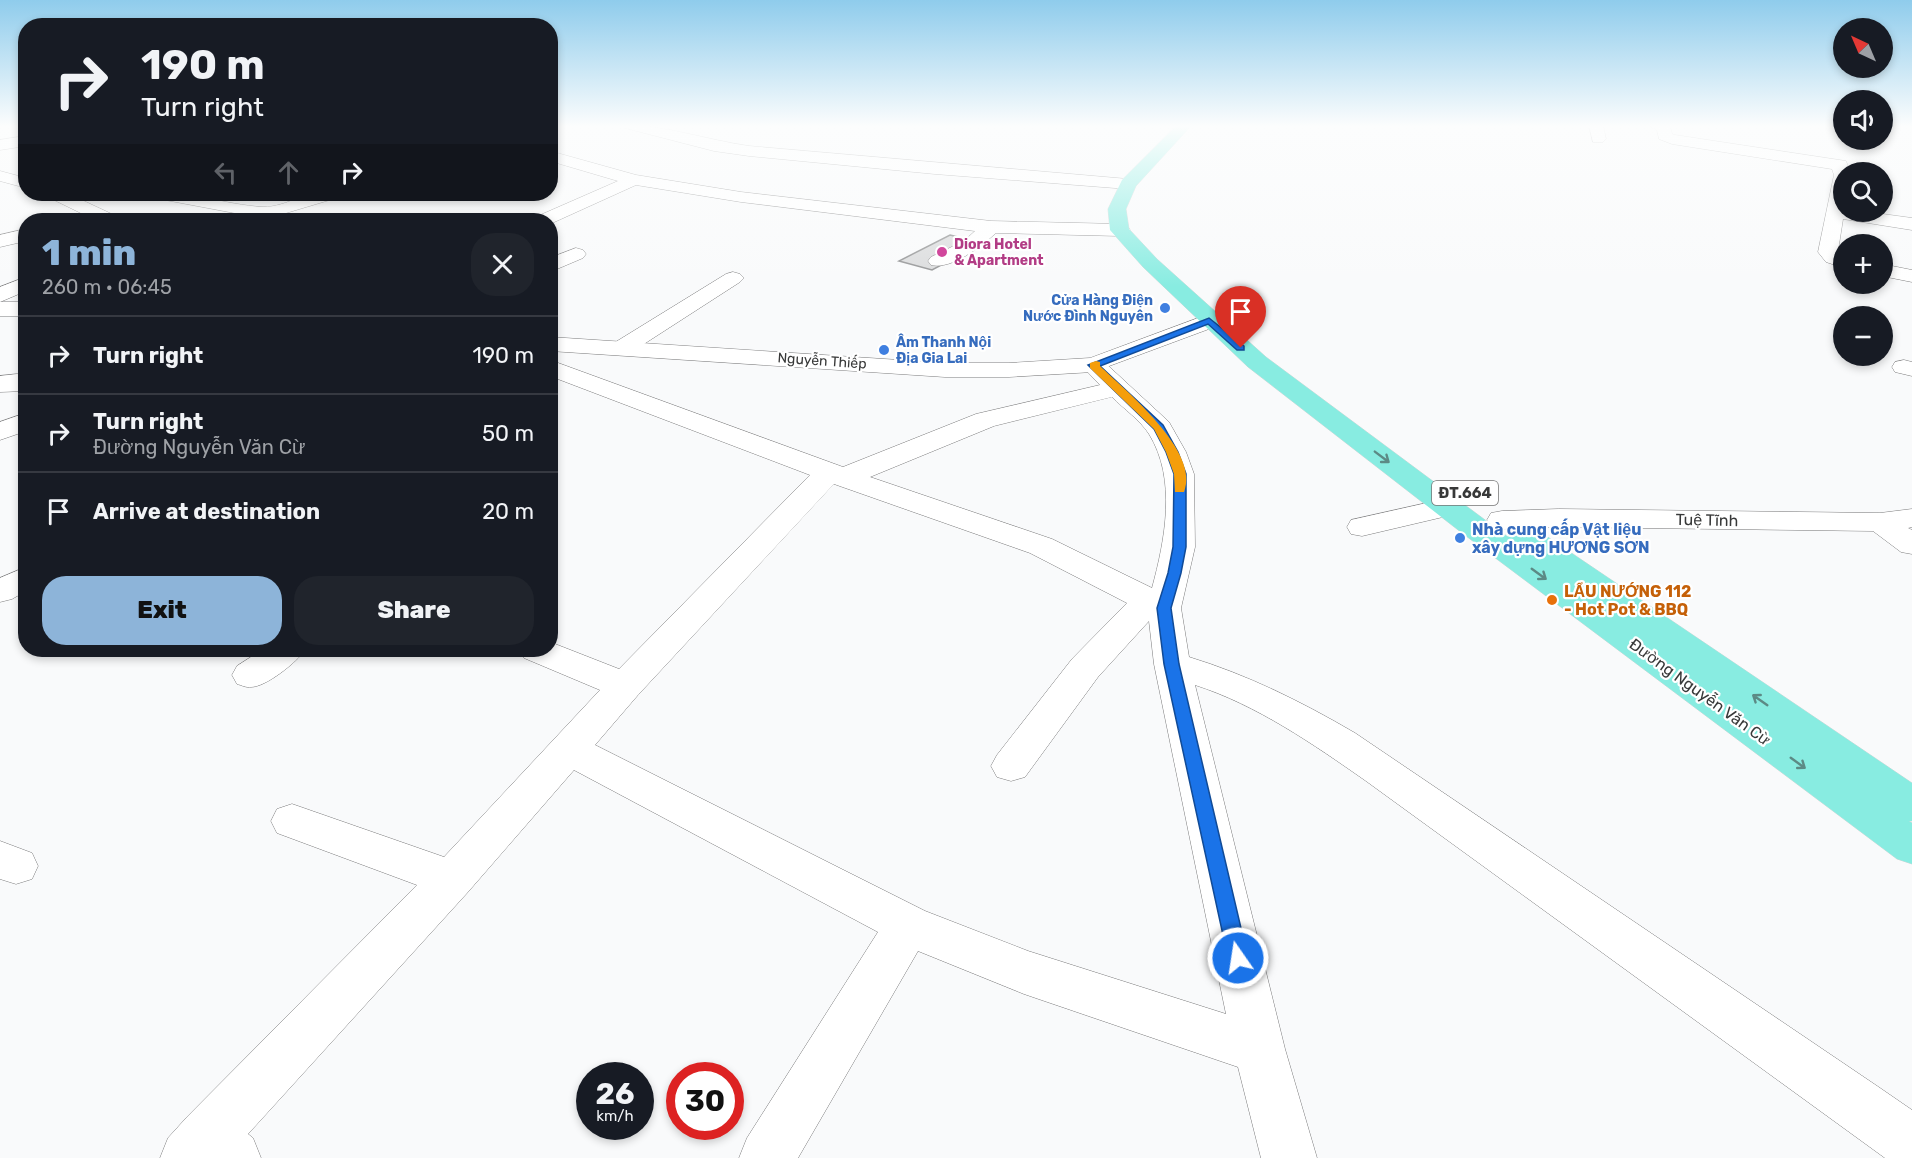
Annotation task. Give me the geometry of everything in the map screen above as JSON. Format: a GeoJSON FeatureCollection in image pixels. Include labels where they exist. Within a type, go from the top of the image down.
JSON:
{"type":"FeatureCollection","features":[{"type":"Feature","properties":{"kind":"main road","name":"Đường Nguyễn Văn Cừ"},"geometry":{"type":"LineString","coordinates":[[1134,179],[1128,184],[1117,209],[1120,230],[1209,321],[1257,362],[1449,507],[1487,523],[1912,805]]}},
{"type":"Feature","properties":{"kind":"main road","name":"Đường Nguyễn Văn Cừ"},"geometry":{"type":"LineString","coordinates":[[1153,179],[1141,204],[1139,223],[1161,248],[1245,331],[1487,523],[1912,846]]}},
{"type":"Feature","properties":{"kind":"street"},"geometry":{"type":"LineString","coordinates":[[631,179],[741,197],[991,226],[1050,230],[1120,230]]}},
{"type":"Feature","properties":{"kind":"street"},"geometry":{"type":"LineString","coordinates":[[1064,179],[1128,184]]}},
{"type":"Feature","properties":{"kind":"street"},"geometry":{"type":"LineString","coordinates":[[558,214],[634,180]]}},
{"type":"Feature","properties":{"kind":"street"},"geometry":{"type":"LineString","coordinates":[[73,201],[90,213]]}},
{"type":"Feature","properties":{"kind":"street"},"geometry":{"type":"LineString","coordinates":[[199,201],[266,213],[307,201]]}},
{"type":"Feature","properties":{"kind":"street"},"geometry":{"type":"LineString","coordinates":[[1893,221],[1912,224]]}},
{"type":"Feature","properties":{"kind":"street"},"geometry":{"type":"LineString","coordinates":[[1833,222],[1828,252],[1833,258]]}},
{"type":"Feature","properties":{"kind":"street"},"geometry":{"type":"LineString","coordinates":[[938,261],[971,245],[991,226]]}},
{"type":"Feature","properties":{"kind":"street"},"geometry":{"type":"LineString","coordinates":[[0,241],[18,237]]}},
{"type":"Feature","properties":{"kind":"street"},"geometry":{"type":"LineString","coordinates":[[558,263],[576,254]]}},
{"type":"Feature","properties":{"kind":"street"},"geometry":{"type":"LineString","coordinates":[[1893,272],[1912,276]]}},
{"type":"Feature","properties":{"kind":"street"},"geometry":{"type":"LineString","coordinates":[[622,348],[733,278]]}},
{"type":"Feature","properties":{"kind":"street"},"geometry":{"type":"LineString","coordinates":[[0,295],[18,287]]}},
{"type":"Feature","properties":{"kind":"street"},"geometry":{"type":"LineString","coordinates":[[0,309],[18,309]]}},
{"type":"Feature","properties":{"kind":"street"},"geometry":{"type":"LineString","coordinates":[[209,1151],[567,748],[625,686],[836,474],[1106,377],[1209,321]]}},
{"type":"Feature","properties":{"kind":"street","name":"Nguyễn Thiếp"},"geometry":{"type":"LineString","coordinates":[[558,344],[1106,377]]}},
{"type":"Feature","properties":{"kind":"street"},"geometry":{"type":"LineString","coordinates":[[558,370],[836,474],[1041,546],[1157,604],[1259,1049],[1289,1158]]}},
{"type":"Feature","properties":{"kind":"street"},"geometry":{"type":"LineString","coordinates":[[1011,766],[1085,668],[1157,604],[1174,573],[1179,547],[1180,474],[1172,452],[1159,428],[1106,377]]}},
{"type":"Feature","properties":{"kind":"street"},"geometry":{"type":"LineString","coordinates":[[0,384],[18,382]]}},
{"type":"Feature","properties":{"kind":"street"},"geometry":{"type":"LineString","coordinates":[[0,432],[18,424]]}},
{"type":"Feature","properties":{"kind":"street"},"geometry":{"type":"LineString","coordinates":[[1362,527],[1449,507]]}},
{"type":"Feature","properties":{"kind":"street","name":"Tuệ Tĩnh"},"geometry":{"type":"LineString","coordinates":[[1487,523],[1559,518],[1880,522],[1912,518]]}},
{"type":"Feature","properties":{"kind":"street"},"geometry":{"type":"LineString","coordinates":[[1880,522],[1912,545]]}},
{"type":"Feature","properties":{"kind":"street"},"geometry":{"type":"LineString","coordinates":[[0,592],[18,582]]}},
{"type":"Feature","properties":{"kind":"street"},"geometry":{"type":"LineString","coordinates":[[250,675],[276,657]]}},
{"type":"Feature","properties":{"kind":"street"},"geometry":{"type":"LineString","coordinates":[[554,657],[625,686]]}},
{"type":"Feature","properties":{"kind":"street"},"geometry":{"type":"LineString","coordinates":[[1172,664],[1210,674],[1241,687],[1294,715],[1371,765],[1768,1039],[1912,1144]]}},
{"type":"Feature","properties":{"kind":"street"},"geometry":{"type":"LineString","coordinates":[[567,748],[908,925],[1024,972],[1259,1049]]}},
{"type":"Feature","properties":{"kind":"street"},"geometry":{"type":"LineString","coordinates":[[292,821],[452,879]]}},
{"type":"Feature","properties":{"kind":"street"},"geometry":{"type":"LineString","coordinates":[[767,1158],[908,925]]}},
{"type":"Feature","properties":{"kind":"building","name":"Diora Hotel & Apartment"},"geometry":{"type":"Polygon","coordinates":[[[950,235],[983,243],[932,270],[899,261],[950,235]]]}},
{"type":"Feature","properties":{"kind":"slow traffic"},"geometry":{"type":"LineString","coordinates":[[1096,364],[1093,365],[1159,428],[1172,452],[1180,474],[1179,490]]}},
{"type":"Feature","properties":{"kind":"place","name":"Diora Hotel & Apartment"},"geometry":{"type":"Point","coordinates":[942,252]}},
{"type":"Feature","properties":{"kind":"place","name":"Cửa Hàng Điện Nước Đình Nguyên"},"geometry":{"type":"Point","coordinates":[1165,308]}},
{"type":"Feature","properties":{"kind":"place","name":"Âm Thanh Nội Địa Gia Lai"},"geometry":{"type":"Point","coordinates":[884,350]}},
{"type":"Feature","properties":{"kind":"place","name":"Nhà cung cấp Vật liệu xây dựng HƯƠNG SƠN"},"geometry":{"type":"Point","coordinates":[1460,538]}},
{"type":"Feature","properties":{"kind":"place","name":"LẨU NƯỚNG 112 - Hot Pot & BBQ"},"geometry":{"type":"Point","coordinates":[1552,600]}},
{"type":"Feature","properties":{"kind":"route"},"geometry":{"type":"LineString","coordinates":[[1238,958],[1172,664],[1164,608],[1179,547],[1180,474],[1172,452],[1159,428],[1093,365],[1209,321],[1241,348]]}}]}
